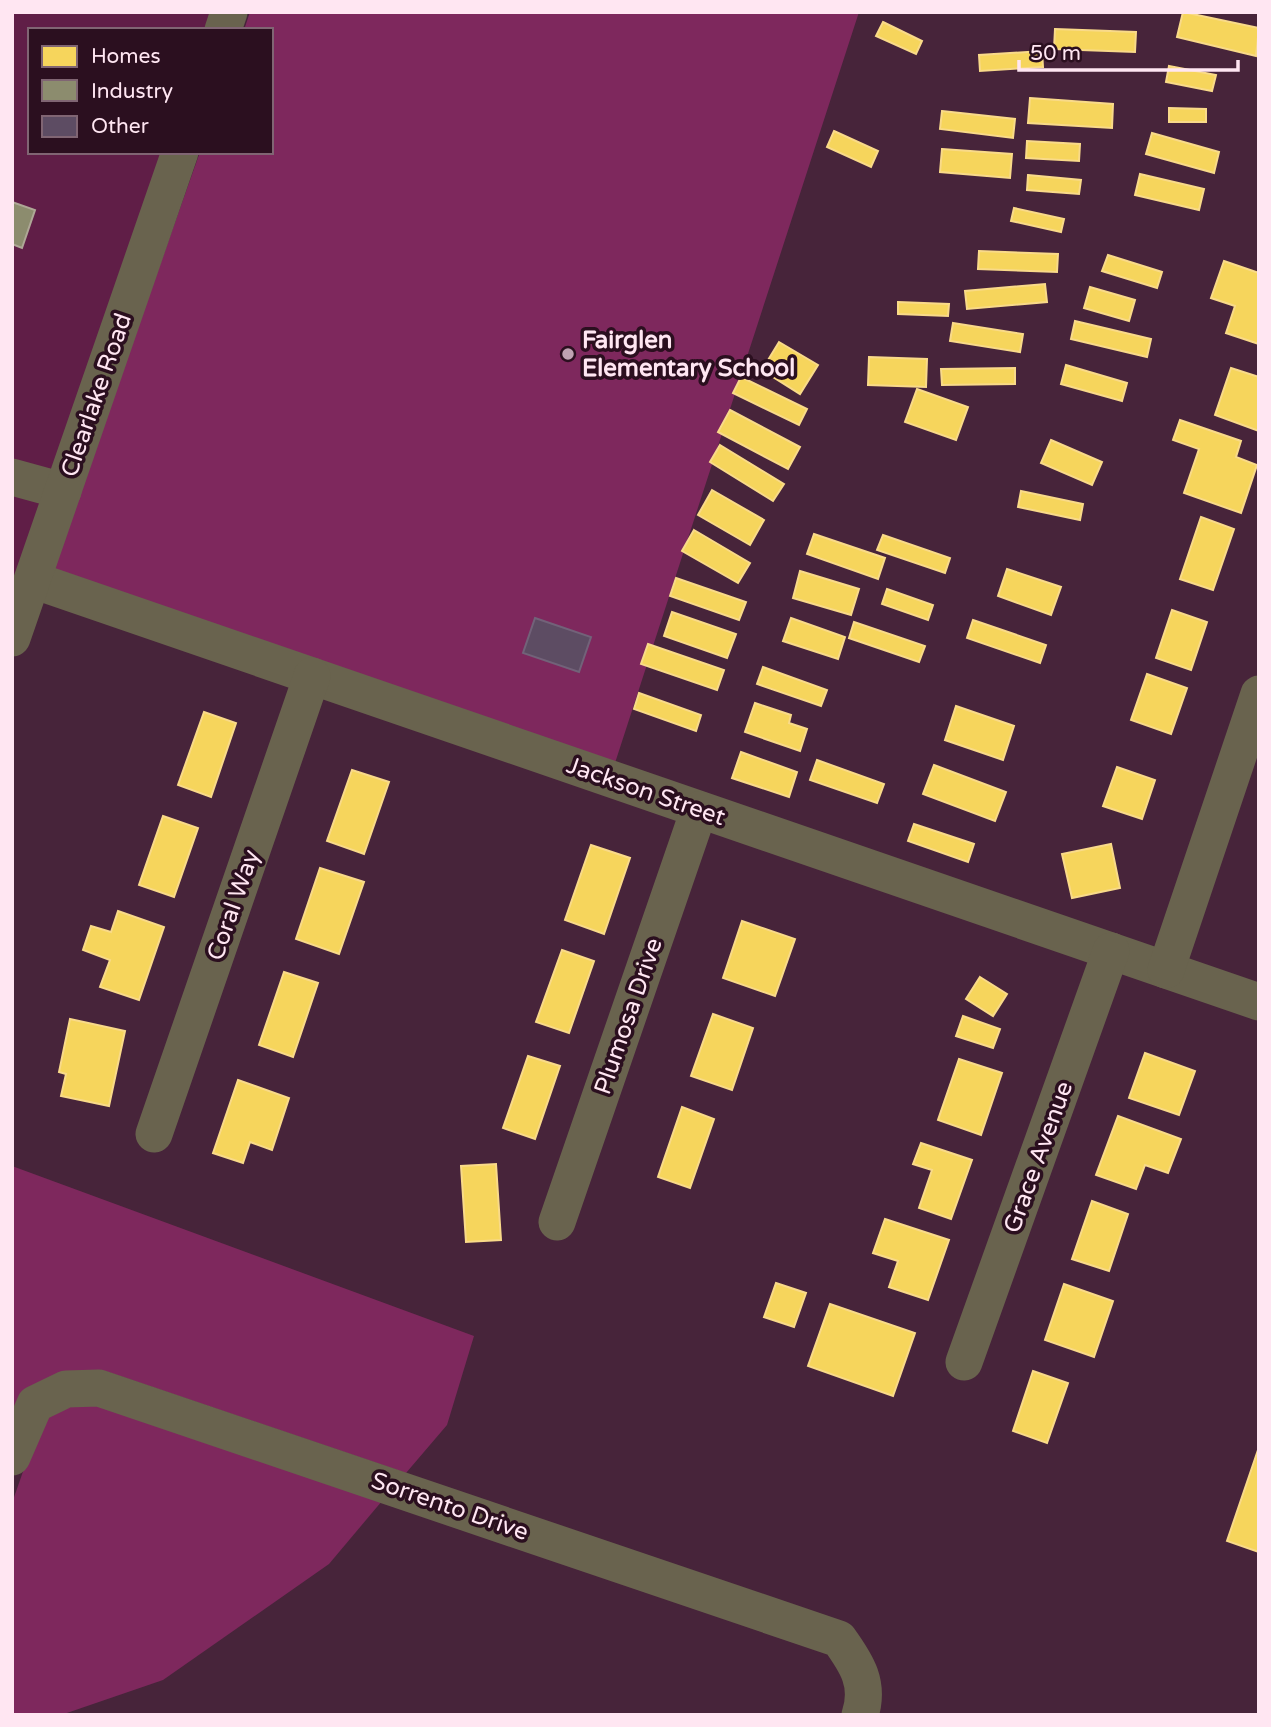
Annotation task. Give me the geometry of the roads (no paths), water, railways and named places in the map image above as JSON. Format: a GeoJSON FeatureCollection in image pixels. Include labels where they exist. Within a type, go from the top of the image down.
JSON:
{"type":"FeatureCollection","features":[{"type":"Feature","properties":{"kind":"street","name":"Clearlake Road"},"geometry":{"type":"LineString","coordinates":[[12,638],[179,154]]}},
{"type":"Feature","properties":{"kind":"street"},"geometry":{"type":"LineString","coordinates":[[12,477],[63,491]]}},
{"type":"Feature","properties":{"kind":"street","name":"Jackson Street"},"geometry":{"type":"LineString","coordinates":[[33,580],[1259,1002]]}},
{"type":"Feature","properties":{"kind":"street","name":"Coral Way"},"geometry":{"type":"LineString","coordinates":[[154,1133],[312,676]]}},
{"type":"Feature","properties":{"kind":"street"},"geometry":{"type":"LineString","coordinates":[[1166,970],[1259,694]]}},
{"type":"Feature","properties":{"kind":"street","name":"Plumosa Drive"},"geometry":{"type":"LineString","coordinates":[[557,1222],[699,810]]}},
{"type":"Feature","properties":{"kind":"street","name":"Grace Avenue"},"geometry":{"type":"LineString","coordinates":[[964,1362],[1111,951]]}},
{"type":"Feature","properties":{"kind":"street","name":"Sorrento Drive"},"geometry":{"type":"LineString","coordinates":[[12,1457],[35,1404],[66,1389],[99,1388],[839,1639],[861,1669],[865,1699],[860,1715]]}},
{"type":"Feature","properties":{"kind":"place","name":"Fairglen Elementary School"},"geometry":{"type":"Point","coordinates":[568,354]}}]}
